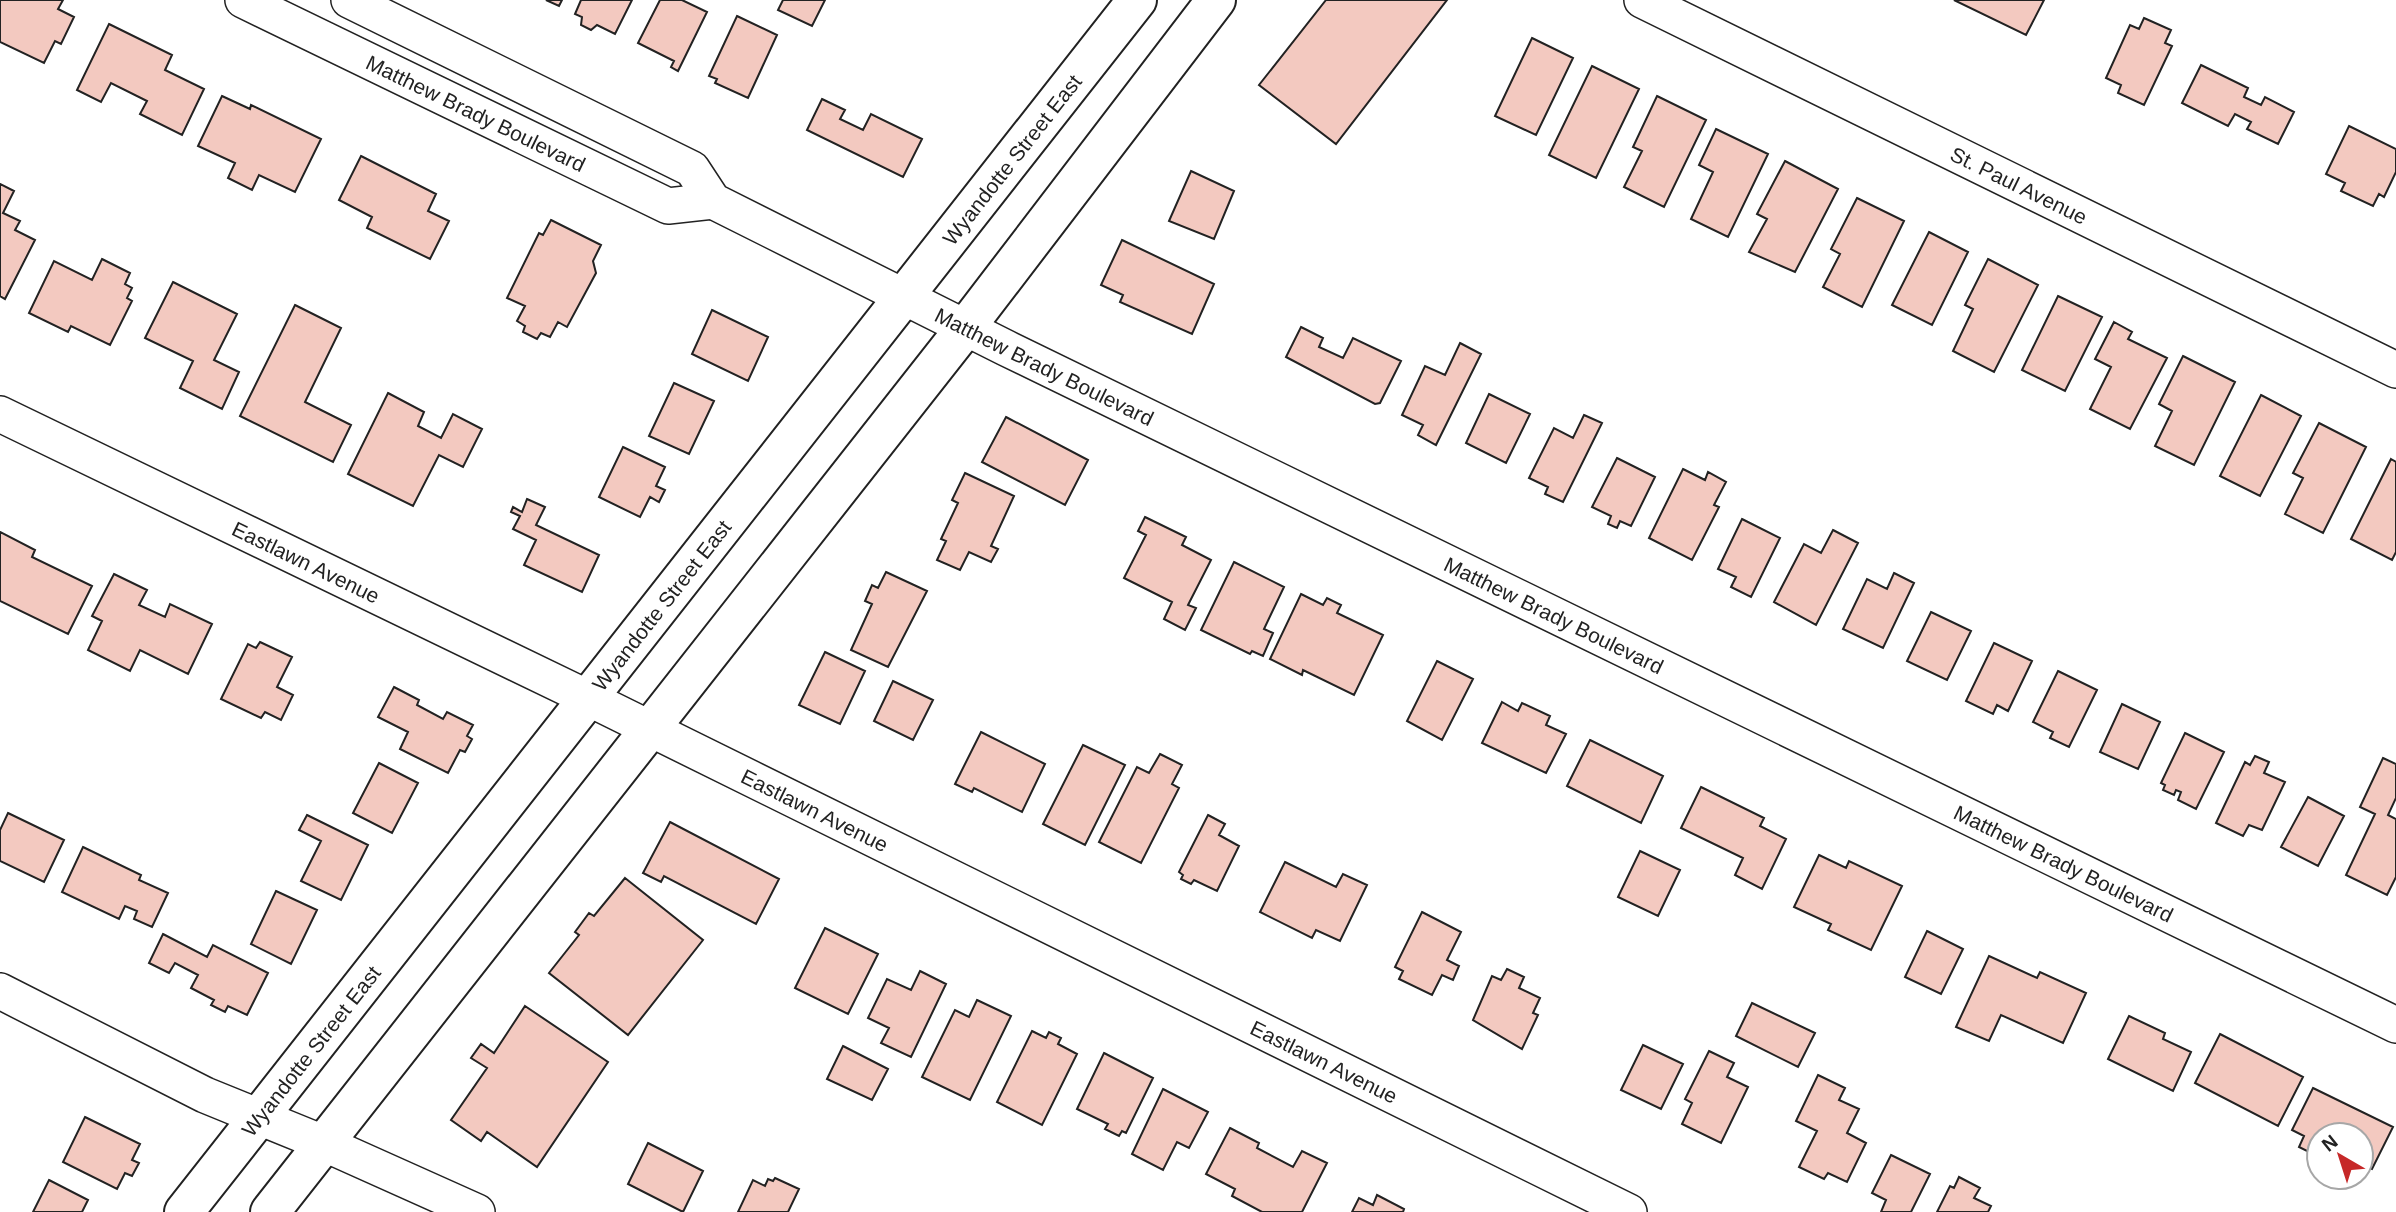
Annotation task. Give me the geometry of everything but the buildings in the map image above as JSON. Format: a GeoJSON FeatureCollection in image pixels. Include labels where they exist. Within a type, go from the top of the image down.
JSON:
{"type":"FeatureCollection","features":[{"type":"Feature","properties":{"kind":"main road","name":"Wyandotte Street East"},"geometry":{"type":"LineString","coordinates":[[184,1212],[1138,0]]}},
{"type":"Feature","properties":{"kind":"main road"},"geometry":{"type":"LineString","coordinates":[[271,1212],[966,327],[1216,0]]}},
{"type":"Feature","properties":{"kind":"street","name":"Matthew Brady Boulevard"},"geometry":{"type":"LineString","coordinates":[[243,0],[668,206],[713,201],[2396,1025]]}},
{"type":"Feature","properties":{"kind":"street"},"geometry":{"type":"LineString","coordinates":[[349,0],[692,169],[713,201]]}},
{"type":"Feature","properties":{"kind":"street","name":"St. Paul Avenue"},"geometry":{"type":"LineString","coordinates":[[1642,0],[2396,370]]}},
{"type":"Feature","properties":{"kind":"street","name":"Eastlawn Avenue"},"geometry":{"type":"LineString","coordinates":[[0,414],[588,698],[1629,1212]]}},
{"type":"Feature","properties":{"kind":"street"},"geometry":{"type":"LineString","coordinates":[[0,991],[205,1095],[323,1143],[477,1212]]}}]}
